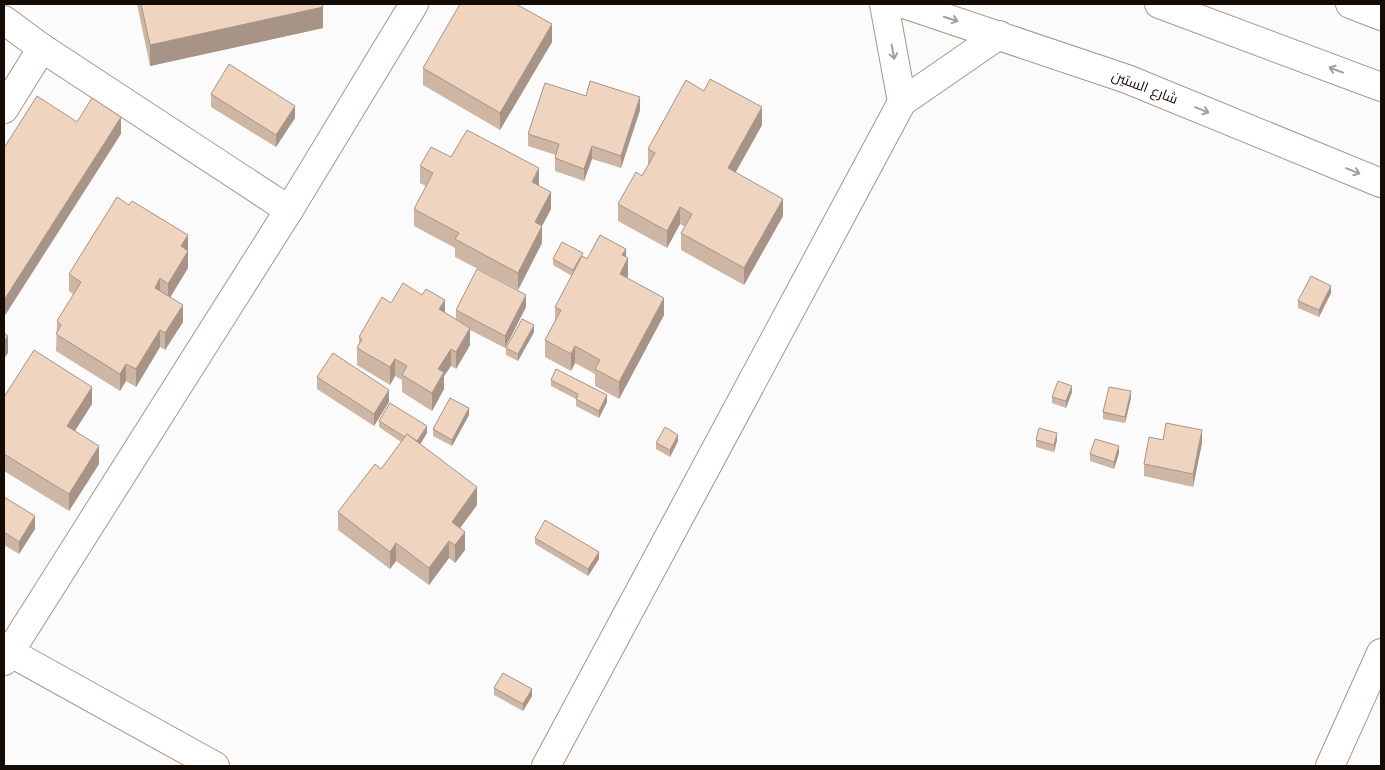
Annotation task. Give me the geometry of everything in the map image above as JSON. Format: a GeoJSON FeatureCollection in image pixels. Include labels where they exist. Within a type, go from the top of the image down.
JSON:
{"type":"FeatureCollection","features":[{"type":"Feature","properties":{"kind":"street"},"geometry":{"type":"LineString","coordinates":[[215,766],[6,654],[289,210],[414,4]]}},
{"type":"Feature","properties":{"kind":"street"},"geometry":{"type":"LineString","coordinates":[[884,4],[902,102]]}},
{"type":"Feature","properties":{"kind":"street","name":"شارع الستين"},"geometry":{"type":"LineString","coordinates":[[904,4],[1127,79],[1381,183]]}},
{"type":"Feature","properties":{"kind":"street"},"geometry":{"type":"LineString","coordinates":[[1159,4],[1381,87]]}},
{"type":"Feature","properties":{"kind":"street"},"geometry":{"type":"LineString","coordinates":[[1350,4],[1381,16]]}},
{"type":"Feature","properties":{"kind":"street"},"geometry":{"type":"LineString","coordinates":[[4,20],[42,48],[289,210]]}},
{"type":"Feature","properties":{"kind":"street"},"geometry":{"type":"LineString","coordinates":[[546,766],[902,102],[1000,35]]}},
{"type":"Feature","properties":{"kind":"street"},"geometry":{"type":"LineString","coordinates":[[4,109],[42,48]]}},
{"type":"Feature","properties":{"kind":"street"},"geometry":{"type":"LineString","coordinates":[[1330,766],[1381,653]]}},
{"type":"Feature","properties":{"kind":"building"},"geometry":{"type":"Polygon","coordinates":[[[141,4],[322,4],[323,7],[150,45],[141,4]]]}},
{"type":"Feature","properties":{"kind":"building"},"geometry":{"type":"Polygon","coordinates":[[[460,4],[516,4],[552,24],[500,113],[423,68],[460,4]]]}},
{"type":"Feature","properties":{"kind":"building"},"geometry":{"type":"Polygon","coordinates":[[[229,64],[295,106],[276,135],[211,94],[229,64]]]}},
{"type":"Feature","properties":{"kind":"building"},"geometry":{"type":"Polygon","coordinates":[[[710,79],[762,107],[728,168],[783,199],[744,268],[681,233],[692,214],[680,207],[667,231],[618,204],[636,172],[642,176],[655,153],[648,149],[686,80],[704,91],[710,79]]]}},
{"type":"Feature","properties":{"kind":"building"},"geometry":{"type":"Polygon","coordinates":[[[590,81],[640,97],[621,156],[592,146],[584,169],[555,158],[559,144],[528,134],[545,83],[586,96],[590,81]]]}},
{"type":"Feature","properties":{"kind":"building"},"geometry":{"type":"Polygon","coordinates":[[[37,96],[77,122],[92,98],[121,117],[4,300],[4,148],[37,96]]]}},
{"type":"Feature","properties":{"kind":"building"},"geometry":{"type":"Polygon","coordinates":[[[467,130],[539,168],[532,182],[551,192],[535,222],[542,226],[518,273],[455,239],[459,233],[414,209],[433,173],[420,166],[431,147],[451,157],[467,130]]]}},
{"type":"Feature","properties":{"kind":"building"},"geometry":{"type":"Polygon","coordinates":[[[117,197],[129,205],[132,201],[188,235],[181,246],[188,251],[168,284],[160,278],[155,288],[183,305],[165,333],[160,330],[136,369],[126,364],[120,374],[56,334],[61,325],[57,321],[81,282],[69,274],[117,197]]]}},
{"type":"Feature","properties":{"kind":"building"},"geometry":{"type":"Polygon","coordinates":[[[600,235],[626,249],[622,255],[628,258],[620,274],[664,298],[619,382],[595,369],[600,360],[575,346],[571,354],[545,340],[561,310],[555,307],[582,256],[587,259],[600,235]]]}},
{"type":"Feature","properties":{"kind":"building"},"geometry":{"type":"Polygon","coordinates":[[[562,242],[583,253],[573,270],[553,259],[562,242]]]}},
{"type":"Feature","properties":{"kind":"building"},"geometry":{"type":"Polygon","coordinates":[[[477,269],[526,295],[505,336],[456,310],[477,269]]]}},
{"type":"Feature","properties":{"kind":"building"},"geometry":{"type":"Polygon","coordinates":[[[1311,276],[1331,286],[1319,310],[1298,301],[1311,276]]]}},
{"type":"Feature","properties":{"kind":"building"},"geometry":{"type":"Polygon","coordinates":[[[403,283],[422,295],[426,289],[445,300],[439,309],[470,328],[456,352],[451,349],[438,369],[444,372],[432,393],[402,375],[407,366],[395,359],[390,367],[357,348],[362,339],[359,337],[382,297],[391,303],[403,283]]]}},
{"type":"Feature","properties":{"kind":"building"},"geometry":{"type":"Polygon","coordinates":[[[522,319],[534,325],[518,354],[506,348],[522,319]]]}},
{"type":"Feature","properties":{"kind":"building"},"geometry":{"type":"Polygon","coordinates":[[[4,333],[8,336],[4,342],[4,333]]]}},
{"type":"Feature","properties":{"kind":"building"},"geometry":{"type":"Polygon","coordinates":[[[34,350],[92,387],[67,426],[99,446],[69,494],[4,454],[4,397],[34,350]]]}},
{"type":"Feature","properties":{"kind":"building"},"geometry":{"type":"Polygon","coordinates":[[[333,353],[389,390],[374,414],[317,377],[333,353]]]}},
{"type":"Feature","properties":{"kind":"building"},"geometry":{"type":"Polygon","coordinates":[[[556,369],[607,395],[599,411],[576,399],[578,394],[551,380],[556,369]]]}},
{"type":"Feature","properties":{"kind":"building"},"geometry":{"type":"Polygon","coordinates":[[[1058,381],[1072,386],[1066,401],[1052,397],[1058,381]]]}},
{"type":"Feature","properties":{"kind":"building"},"geometry":{"type":"Polygon","coordinates":[[[1109,387],[1131,391],[1125,417],[1103,412],[1109,387]]]}},
{"type":"Feature","properties":{"kind":"building"},"geometry":{"type":"Polygon","coordinates":[[[450,398],[469,408],[452,440],[433,429],[450,398]]]}},
{"type":"Feature","properties":{"kind":"building"},"geometry":{"type":"Polygon","coordinates":[[[390,403],[427,426],[417,441],[407,434],[405,437],[379,421],[390,403]]]}},
{"type":"Feature","properties":{"kind":"building"},"geometry":{"type":"Polygon","coordinates":[[[1166,423],[1202,430],[1193,474],[1144,464],[1149,437],[1163,440],[1166,423]]]}},
{"type":"Feature","properties":{"kind":"building"},"geometry":{"type":"Polygon","coordinates":[[[665,427],[678,435],[670,450],[656,443],[665,427]]]}},
{"type":"Feature","properties":{"kind":"building"},"geometry":{"type":"Polygon","coordinates":[[[1039,428],[1057,433],[1054,445],[1036,440],[1039,428]]]}},
{"type":"Feature","properties":{"kind":"building"},"geometry":{"type":"Polygon","coordinates":[[[407,434],[477,487],[452,522],[465,532],[455,545],[449,541],[429,568],[396,543],[390,552],[338,512],[375,464],[381,469],[407,434]]]}},
{"type":"Feature","properties":{"kind":"building"},"geometry":{"type":"Polygon","coordinates":[[[1095,439],[1119,446],[1114,462],[1090,454],[1095,439]]]}},
{"type":"Feature","properties":{"kind":"building"},"geometry":{"type":"Polygon","coordinates":[[[4,497],[35,516],[19,542],[4,532],[4,497]]]}},
{"type":"Feature","properties":{"kind":"building"},"geometry":{"type":"Polygon","coordinates":[[[545,520],[599,552],[588,569],[535,538],[545,520]]]}},
{"type":"Feature","properties":{"kind":"building"},"geometry":{"type":"Polygon","coordinates":[[[503,673],[532,689],[523,704],[494,688],[503,673]]]}}]}
